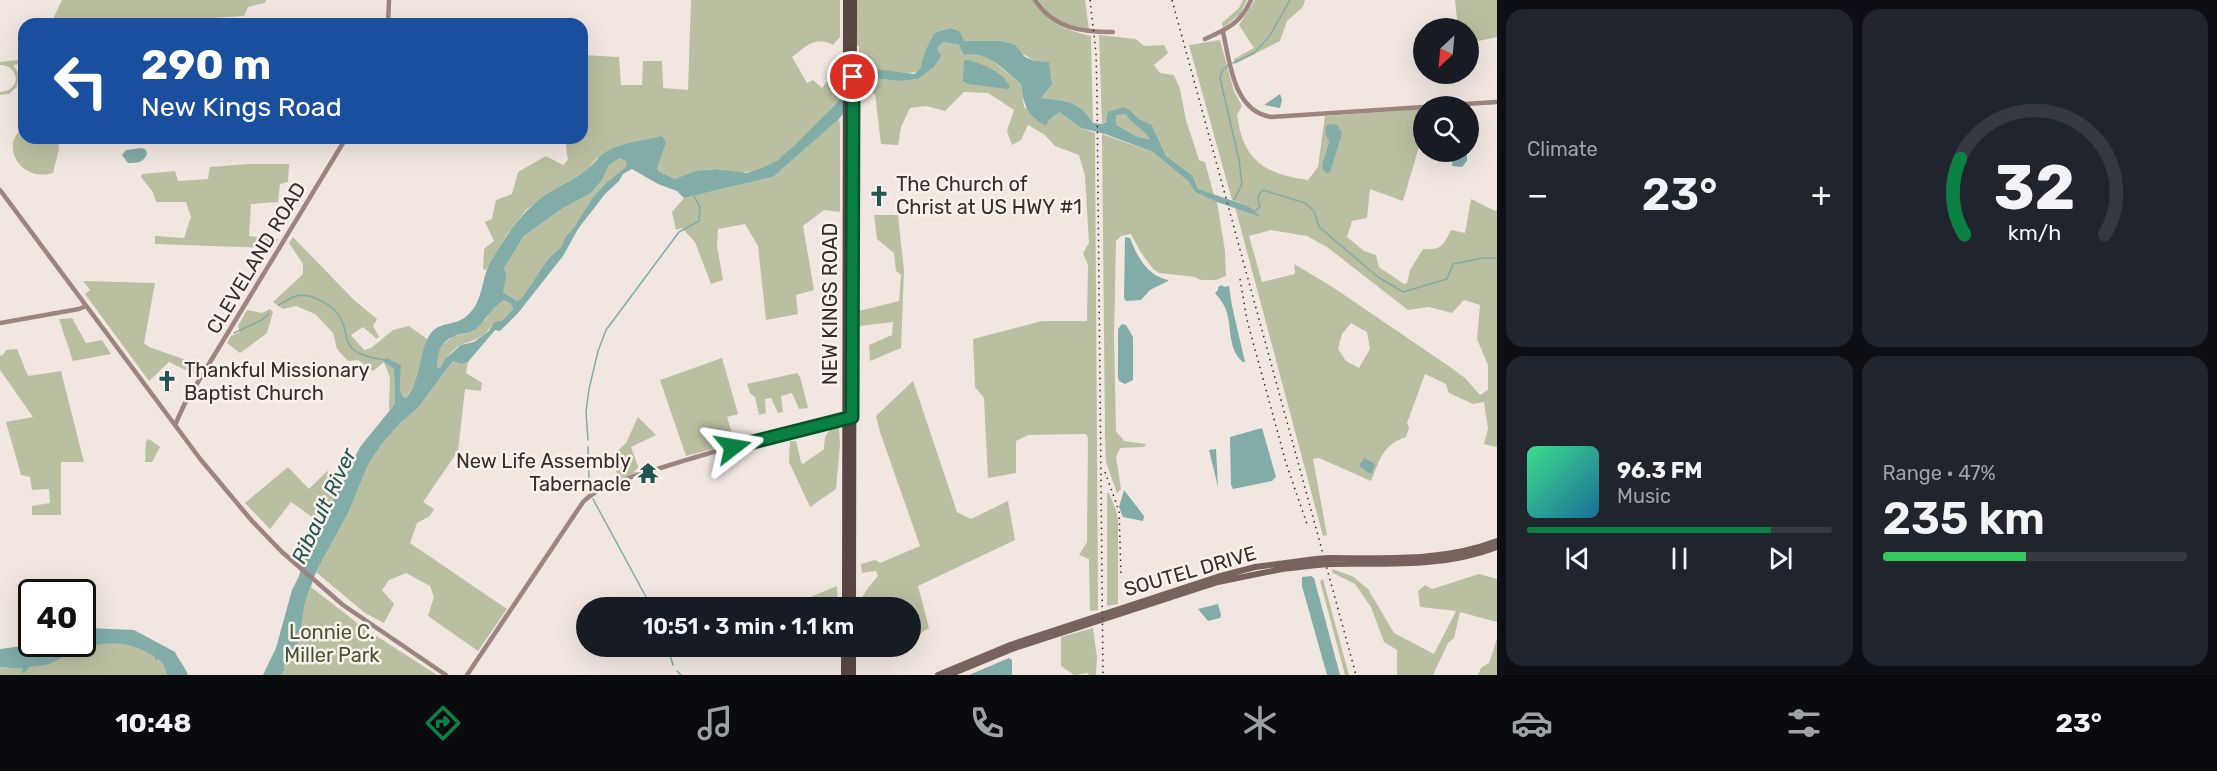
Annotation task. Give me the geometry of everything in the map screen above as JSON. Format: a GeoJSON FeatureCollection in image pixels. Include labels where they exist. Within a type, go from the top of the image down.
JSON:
{"type":"FeatureCollection","features":[{"type":"Feature","properties":{"kind":"highway","name":"NEW KINGS ROAD"},"geometry":{"type":"LineString","coordinates":[[847,0],[850,79]]}},
{"type":"Feature","properties":{"kind":"highway","name":"NEW KINGS ROAD"},"geometry":{"type":"LineString","coordinates":[[846,597],[850,79],[853,0]]}},
{"type":"Feature","properties":{"kind":"highway","name":"NEW KINGS ROAD"},"geometry":{"type":"LineString","coordinates":[[849,418],[852,597]]}},
{"type":"Feature","properties":{"kind":"highway"},"geometry":{"type":"LineString","coordinates":[[845,657],[845,675]]}},
{"type":"Feature","properties":{"kind":"highway"},"geometry":{"type":"LineString","coordinates":[[852,657],[852,675]]}},
{"type":"Feature","properties":{"kind":"main road","name":"SOUTEL DRIVE"},"geometry":{"type":"LineString","coordinates":[[938,675],[1002,648],[1217,577],[1255,567],[1329,561],[1433,557],[1473,549],[1497,541]]}},
{"type":"Feature","properties":{"kind":"main road","name":"SOUTEL DRIVE"},"geometry":{"type":"LineString","coordinates":[[1329,561],[1417,564],[1449,560],[1497,547]]}},
{"type":"Feature","properties":{"kind":"main road","name":"SOUTEL DRIVE"},"geometry":{"type":"LineString","coordinates":[[949,675],[1012,649],[1218,582],[1317,562]]}},
{"type":"Feature","properties":{"kind":"street"},"geometry":{"type":"LineString","coordinates":[[388,18],[389,0]]}},
{"type":"Feature","properties":{"kind":"street"},"geometry":{"type":"LineString","coordinates":[[1035,0],[1049,17],[1065,27],[1086,31],[1113,32]]}},
{"type":"Feature","properties":{"kind":"street"},"geometry":{"type":"LineString","coordinates":[[1205,39],[1223,32],[1238,21],[1251,0]]}},
{"type":"Feature","properties":{"kind":"street"},"geometry":{"type":"LineString","coordinates":[[1223,32],[1241,95],[1247,105],[1258,113],[1271,117],[1413,108]]}},
{"type":"Feature","properties":{"kind":"street"},"geometry":{"type":"LineString","coordinates":[[1479,103],[1497,102]]}},
{"type":"Feature","properties":{"kind":"street","name":"CLEVELAND ROAD"},"geometry":{"type":"LineString","coordinates":[[175,425],[184,405],[342,144]]}},
{"type":"Feature","properties":{"kind":"street"},"geometry":{"type":"LineString","coordinates":[[0,190],[175,425],[233,500],[267,537],[297,566],[366,621],[446,675]]}},
{"type":"Feature","properties":{"kind":"street"},"geometry":{"type":"LineString","coordinates":[[0,323],[86,306]]}},
{"type":"Feature","properties":{"kind":"street"},"geometry":{"type":"LineString","coordinates":[[467,675],[584,502],[594,492],[709,452],[849,418]]}},
{"type":"Feature","properties":{"kind":"green space"},"geometry":{"type":"Polygon","coordinates":[[[62,0],[266,0],[265,3],[248,7],[244,16],[211,18],[54,17],[62,0]]]}},
{"type":"Feature","properties":{"kind":"green space"},"geometry":{"type":"Polygon","coordinates":[[[691,0],[840,0],[840,37],[833,45],[821,41],[811,44],[792,57],[807,83],[813,80],[822,88],[834,72],[840,73],[841,96],[812,130],[787,153],[761,169],[740,172],[711,169],[675,179],[657,169],[666,143],[597,158],[587,170],[526,210],[506,236],[486,270],[483,269],[484,249],[494,241],[485,222],[492,219],[496,200],[512,194],[518,172],[546,156],[563,165],[568,160],[566,144],[588,144],[588,55],[619,57],[621,85],[642,85],[643,61],[662,61],[663,88],[688,90],[691,0]]]}},
{"type":"Feature","properties":{"kind":"green space"},"geometry":{"type":"Polygon","coordinates":[[[855,0],[1034,0],[1045,15],[1058,25],[1091,36],[1093,123],[1082,110],[1071,103],[1041,98],[1052,85],[1035,61],[1001,41],[964,41],[950,28],[934,33],[925,51],[920,70],[908,73],[876,70],[859,75],[859,46],[855,46],[855,0]]]}},
{"type":"Feature","properties":{"kind":"green space"},"geometry":{"type":"Polygon","coordinates":[[[1038,0],[1085,0],[1089,30],[1060,21],[1038,0]]]}},
{"type":"Feature","properties":{"kind":"green space"},"geometry":{"type":"Polygon","coordinates":[[[1243,0],[1247,0],[1240,14],[1223,28],[1222,23],[1239,8],[1243,0]]]}},
{"type":"Feature","properties":{"kind":"green space"},"geometry":{"type":"Polygon","coordinates":[[[1255,0],[1305,0],[1303,7],[1287,21],[1280,41],[1235,64],[1234,59],[1254,48],[1239,25],[1255,0]]]}},
{"type":"Feature","properties":{"kind":"green space"},"geometry":{"type":"Polygon","coordinates":[[[1455,0],[1497,0],[1497,37],[1479,41],[1479,18],[1457,18],[1455,0]]]}},
{"type":"Feature","properties":{"kind":"green space"},"geometry":{"type":"Polygon","coordinates":[[[1099,35],[1136,39],[1144,46],[1164,45],[1168,53],[1154,65],[1160,73],[1174,75],[1180,89],[1186,120],[1199,160],[1205,162],[1214,195],[1198,189],[1193,176],[1166,156],[1152,125],[1139,119],[1130,110],[1123,107],[1102,124],[1099,35]]]}},
{"type":"Feature","properties":{"kind":"green space"},"geometry":{"type":"Polygon","coordinates":[[[1220,40],[1234,91],[1242,106],[1237,115],[1244,143],[1258,162],[1279,174],[1308,180],[1318,167],[1325,116],[1413,110],[1414,162],[1403,201],[1370,189],[1367,218],[1352,221],[1347,237],[1364,251],[1376,255],[1379,267],[1404,284],[1407,283],[1410,270],[1423,249],[1434,249],[1441,246],[1451,230],[1465,233],[1471,199],[1495,211],[1497,209],[1497,447],[1484,444],[1488,429],[1484,402],[1473,404],[1449,393],[1446,384],[1425,374],[1407,423],[1409,428],[1406,437],[1392,444],[1383,454],[1371,481],[1319,458],[1313,459],[1327,535],[1323,536],[1235,207],[1259,216],[1248,206],[1232,200],[1189,45],[1220,40]],[[1342,134],[1328,139],[1322,165],[1342,134]],[[1271,230],[1249,236],[1262,282],[1295,274],[1294,264],[1331,286],[1453,369],[1465,378],[1480,395],[1488,390],[1488,365],[1477,339],[1480,305],[1464,300],[1452,313],[1429,307],[1408,310],[1327,247],[1307,236],[1271,230]],[[1351,323],[1342,334],[1338,349],[1346,361],[1359,368],[1370,349],[1367,332],[1351,323]]]}},
{"type":"Feature","properties":{"kind":"green space"},"geometry":{"type":"Polygon","coordinates":[[[943,42],[959,45],[971,53],[985,55],[1021,84],[1024,107],[1048,121],[1059,112],[1081,128],[1095,133],[1098,610],[1090,611],[1089,559],[1079,555],[1087,542],[1088,438],[1086,434],[1028,435],[1016,441],[1016,473],[988,478],[984,398],[975,387],[973,339],[1042,321],[1087,321],[1088,265],[1083,253],[1089,243],[1085,176],[1079,155],[1055,146],[1045,135],[1028,125],[1021,140],[1012,145],[1007,131],[1014,110],[988,93],[964,92],[945,111],[926,106],[910,108],[901,127],[898,145],[881,144],[875,94],[863,89],[879,79],[901,81],[918,79],[943,42]]]}},
{"type":"Feature","properties":{"kind":"green space"},"geometry":{"type":"Polygon","coordinates":[[[18,60],[18,64],[13,65],[18,72],[17,87],[9,94],[0,95],[0,92],[12,87],[16,79],[11,69],[0,65],[0,62],[18,60]]]}},
{"type":"Feature","properties":{"kind":"green space"},"geometry":{"type":"Polygon","coordinates":[[[1116,114],[1125,114],[1151,139],[1138,137],[1116,125],[1116,114]]]}},
{"type":"Feature","properties":{"kind":"green space"},"geometry":{"type":"Polygon","coordinates":[[[839,119],[840,212],[824,210],[803,226],[814,290],[796,295],[798,314],[766,320],[758,246],[745,224],[718,229],[717,246],[723,280],[711,284],[695,242],[682,228],[676,230],[672,212],[684,198],[773,177],[839,119]]]}},
{"type":"Feature","properties":{"kind":"green space"},"geometry":{"type":"Polygon","coordinates":[[[17,134],[18,144],[59,144],[53,173],[40,174],[22,167],[13,151],[13,142],[17,134]]]}},
{"type":"Feature","properties":{"kind":"green space"},"geometry":{"type":"Polygon","coordinates":[[[1102,134],[1153,152],[1189,182],[1195,192],[1217,202],[1225,251],[1226,276],[1216,280],[1201,280],[1195,277],[1159,273],[1153,269],[1140,251],[1131,234],[1121,236],[1116,241],[1114,336],[1116,431],[1124,441],[1146,444],[1144,447],[1120,448],[1116,457],[1121,489],[1117,493],[1106,462],[1102,134]]]}},
{"type":"Feature","properties":{"kind":"green space"},"geometry":{"type":"Polygon","coordinates":[[[620,158],[627,161],[627,166],[593,197],[564,239],[562,246],[548,259],[522,298],[517,301],[503,292],[504,268],[524,236],[560,210],[591,193],[602,180],[609,165],[620,158]]]}},
{"type":"Feature","properties":{"kind":"green space"},"geometry":{"type":"Polygon","coordinates":[[[289,164],[288,182],[280,184],[278,202],[251,204],[249,236],[278,239],[272,248],[155,244],[155,236],[184,238],[191,217],[186,202],[156,202],[153,192],[141,177],[142,174],[175,171],[178,181],[208,179],[210,167],[289,164]]]}},
{"type":"Feature","properties":{"kind":"green space"},"geometry":{"type":"Polygon","coordinates":[[[874,215],[898,215],[904,271],[901,348],[870,361],[869,345],[892,335],[893,322],[860,326],[859,311],[899,301],[901,275],[896,271],[894,253],[877,239],[874,215]]]}},
{"type":"Feature","properties":{"kind":"green space"},"geometry":{"type":"Polygon","coordinates":[[[293,237],[354,300],[377,319],[373,326],[379,337],[377,339],[363,327],[351,335],[364,350],[371,348],[393,330],[409,326],[427,339],[416,382],[406,398],[400,390],[401,365],[384,362],[373,371],[358,360],[348,361],[337,349],[333,333],[315,314],[296,306],[283,309],[273,302],[303,274],[303,264],[289,243],[293,237]]]}},
{"type":"Feature","properties":{"kind":"green space"},"geometry":{"type":"Polygon","coordinates":[[[83,281],[155,283],[144,343],[149,347],[203,366],[198,376],[169,362],[149,381],[85,294],[90,290],[83,281]]]}},
{"type":"Feature","properties":{"kind":"green space"},"geometry":{"type":"Polygon","coordinates":[[[504,300],[511,304],[513,309],[503,320],[494,322],[481,337],[456,348],[440,368],[437,368],[437,353],[443,344],[454,336],[473,332],[486,319],[493,307],[504,300]]]}},
{"type":"Feature","properties":{"kind":"green space"},"geometry":{"type":"Polygon","coordinates":[[[270,309],[273,312],[267,333],[240,353],[227,343],[231,336],[240,332],[238,326],[247,310],[262,313],[270,309]]]}},
{"type":"Feature","properties":{"kind":"green space"},"geometry":{"type":"Polygon","coordinates":[[[72,318],[86,343],[102,340],[111,354],[73,361],[59,319],[72,318]]]}},
{"type":"Feature","properties":{"kind":"green space"},"geometry":{"type":"Polygon","coordinates":[[[17,349],[28,376],[61,371],[84,462],[61,462],[61,515],[32,515],[32,506],[50,503],[49,489],[32,490],[30,477],[21,475],[6,422],[33,417],[0,370],[0,356],[6,350],[17,349]]]}},
{"type":"Feature","properties":{"kind":"green space"},"geometry":{"type":"Polygon","coordinates":[[[722,358],[738,414],[727,417],[735,443],[686,456],[660,380],[722,358]]]}},
{"type":"Feature","properties":{"kind":"green space"},"geometry":{"type":"Polygon","coordinates":[[[454,360],[462,364],[468,362],[466,373],[482,383],[481,391],[465,389],[458,451],[423,502],[434,509],[430,516],[417,523],[410,543],[507,609],[478,651],[428,616],[434,597],[430,586],[406,573],[389,580],[382,590],[394,604],[384,623],[365,613],[316,572],[348,513],[368,465],[381,445],[400,423],[418,408],[454,360]]]}},
{"type":"Feature","properties":{"kind":"green space"},"geometry":{"type":"Polygon","coordinates":[[[384,362],[394,369],[395,404],[389,411],[390,378],[384,362]]]}},
{"type":"Feature","properties":{"kind":"green space"},"geometry":{"type":"Polygon","coordinates":[[[797,373],[808,408],[799,409],[792,393],[781,396],[783,412],[778,413],[771,398],[765,399],[766,413],[759,415],[755,397],[750,393],[747,384],[797,373]]]}},
{"type":"Feature","properties":{"kind":"green space"},"geometry":{"type":"Polygon","coordinates":[[[913,381],[957,512],[971,519],[1008,501],[1015,540],[918,586],[921,597],[863,597],[878,576],[876,571],[862,573],[861,564],[875,560],[880,563],[920,546],[876,416],[913,381]]]}},
{"type":"Feature","properties":{"kind":"green space"},"geometry":{"type":"Polygon","coordinates":[[[638,417],[656,435],[631,447],[640,472],[619,478],[610,458],[626,443],[638,417]]]}},
{"type":"Feature","properties":{"kind":"green space"},"geometry":{"type":"Polygon","coordinates":[[[839,427],[840,445],[836,489],[810,507],[789,462],[790,441],[796,441],[803,464],[824,449],[827,434],[839,427]]]}},
{"type":"Feature","properties":{"kind":"green space"},"geometry":{"type":"Polygon","coordinates":[[[149,439],[160,447],[152,462],[145,462],[146,441],[149,439]]]}},
{"type":"Feature","properties":{"kind":"green space"},"geometry":{"type":"Polygon","coordinates":[[[288,467],[309,489],[327,471],[343,482],[322,524],[291,502],[270,529],[245,503],[288,467]]]}},
{"type":"Feature","properties":{"kind":"green space"},"geometry":{"type":"Polygon","coordinates":[[[1107,493],[1116,510],[1118,520],[1118,604],[1107,606],[1107,493]]]}},
{"type":"Feature","properties":{"kind":"green space"},"geometry":{"type":"Polygon","coordinates":[[[1332,569],[1352,576],[1368,589],[1394,633],[1434,654],[1456,611],[1420,607],[1418,591],[1425,585],[1432,589],[1479,574],[1497,579],[1497,622],[1460,612],[1454,638],[1448,643],[1433,675],[1397,675],[1397,650],[1384,642],[1371,607],[1355,584],[1333,573],[1332,569]]]}},
{"type":"Feature","properties":{"kind":"green space"},"geometry":{"type":"Polygon","coordinates":[[[1323,579],[1349,675],[1345,675],[1320,581],[1323,579]]]}},
{"type":"Feature","properties":{"kind":"green space"},"geometry":{"type":"Polygon","coordinates":[[[837,586],[838,597],[810,597],[837,586]]]}},
{"type":"Feature","properties":{"kind":"green space","name":"Lonnie C. Miller Park"},"geometry":{"type":"Polygon","coordinates":[[[311,587],[361,626],[437,675],[281,675],[288,656],[298,645],[305,603],[311,587]]]}},
{"type":"Feature","properties":{"kind":"green space"},"geometry":{"type":"Polygon","coordinates":[[[921,597],[929,628],[921,633],[921,597]]]}},
{"type":"Feature","properties":{"kind":"green space"},"geometry":{"type":"Polygon","coordinates":[[[1093,628],[1097,657],[1096,675],[1088,673],[1074,675],[1061,666],[1061,637],[1093,628]]]}},
{"type":"Feature","properties":{"kind":"green space"},"geometry":{"type":"Polygon","coordinates":[[[1497,639],[1497,675],[1478,675],[1481,668],[1489,663],[1497,639]]]}},
{"type":"Feature","properties":{"kind":"green space"},"geometry":{"type":"Polygon","coordinates":[[[110,642],[134,646],[155,657],[155,661],[158,659],[163,664],[167,675],[0,675],[0,667],[23,669],[46,664],[62,657],[96,657],[96,645],[110,642]]]}},
{"type":"Feature","properties":{"kind":"water","name":"Ribault River"},"geometry":{"type":"Polygon","coordinates":[[[950,28],[960,32],[964,41],[1001,41],[1015,45],[1025,57],[1035,61],[1049,62],[1052,85],[1041,98],[1071,103],[1082,110],[1093,123],[1106,122],[1108,112],[1124,107],[1130,110],[1139,119],[1152,125],[1166,156],[1193,176],[1198,189],[1248,206],[1261,217],[1195,192],[1189,182],[1153,152],[1105,134],[1081,128],[1059,112],[1048,121],[1046,126],[1027,109],[1021,84],[1002,68],[980,55],[964,55],[959,45],[943,42],[937,48],[941,56],[934,67],[918,79],[901,81],[879,79],[863,88],[839,119],[773,177],[684,198],[677,191],[658,184],[632,169],[623,174],[605,194],[578,229],[563,256],[518,313],[500,331],[495,330],[468,362],[462,364],[453,361],[418,408],[400,423],[381,445],[368,465],[348,513],[316,572],[305,603],[298,645],[288,656],[281,675],[263,675],[276,648],[292,590],[304,559],[360,447],[395,404],[394,369],[384,362],[386,358],[401,365],[400,390],[406,398],[417,377],[428,338],[436,328],[464,318],[474,308],[491,261],[510,232],[532,206],[585,171],[608,150],[662,136],[666,143],[657,169],[675,179],[696,171],[717,169],[747,173],[762,168],[778,160],[796,144],[831,109],[859,75],[876,69],[914,74],[920,69],[925,51],[934,33],[950,28]],[[1125,114],[1116,115],[1116,125],[1138,137],[1150,139],[1131,121],[1125,114]],[[620,158],[609,165],[602,180],[591,193],[560,210],[524,236],[504,268],[506,277],[503,292],[517,301],[522,298],[548,259],[562,246],[564,239],[593,197],[627,166],[626,161],[620,158]],[[504,300],[475,330],[451,337],[443,344],[439,352],[437,368],[440,368],[445,359],[461,345],[474,342],[489,331],[494,322],[503,320],[513,309],[511,304],[504,300]]]}},
{"type":"Feature","properties":{"kind":"water"},"geometry":{"type":"Polygon","coordinates":[[[969,60],[998,73],[1010,87],[1007,89],[968,84],[963,81],[964,61],[969,60]]]}},
{"type":"Feature","properties":{"kind":"water"},"geometry":{"type":"Polygon","coordinates":[[[1280,94],[1282,100],[1280,108],[1264,105],[1280,94]]]}},
{"type":"Feature","properties":{"kind":"water"},"geometry":{"type":"Polygon","coordinates":[[[1327,125],[1337,125],[1342,133],[1330,172],[1327,173],[1322,165],[1329,141],[1326,130],[1327,125]]]}},
{"type":"Feature","properties":{"kind":"water"},"geometry":{"type":"Polygon","coordinates":[[[142,148],[147,154],[139,162],[128,163],[122,155],[126,150],[142,148]]]}},
{"type":"Feature","properties":{"kind":"water"},"geometry":{"type":"Polygon","coordinates":[[[1453,162],[1466,162],[1462,167],[1452,166],[1453,162]]]}},
{"type":"Feature","properties":{"kind":"water"},"geometry":{"type":"Polygon","coordinates":[[[1125,237],[1130,238],[1136,252],[1149,270],[1168,280],[1150,290],[1141,300],[1126,301],[1124,298],[1125,237]]]}},
{"type":"Feature","properties":{"kind":"water"},"geometry":{"type":"Polygon","coordinates":[[[1222,285],[1229,286],[1245,362],[1238,357],[1235,351],[1226,310],[1215,293],[1222,285]]]}},
{"type":"Feature","properties":{"kind":"water"},"geometry":{"type":"Polygon","coordinates":[[[1122,324],[1126,325],[1133,337],[1133,380],[1125,384],[1119,381],[1118,377],[1118,329],[1122,324]]]}},
{"type":"Feature","properties":{"kind":"water"},"geometry":{"type":"Polygon","coordinates":[[[1262,428],[1276,477],[1272,481],[1233,489],[1230,437],[1262,428]]]}},
{"type":"Feature","properties":{"kind":"water"},"geometry":{"type":"Polygon","coordinates":[[[1216,449],[1218,487],[1209,450],[1216,449]]]}},
{"type":"Feature","properties":{"kind":"water"},"geometry":{"type":"Polygon","coordinates":[[[1364,458],[1375,464],[1372,473],[1359,466],[1364,458]]]}},
{"type":"Feature","properties":{"kind":"water"},"geometry":{"type":"Polygon","coordinates":[[[1124,490],[1144,516],[1143,521],[1123,517],[1119,507],[1124,490]]]}},
{"type":"Feature","properties":{"kind":"water"},"geometry":{"type":"Polygon","coordinates":[[[1302,577],[1314,578],[1340,675],[1327,675],[1302,586],[1302,577]]]}},
{"type":"Feature","properties":{"kind":"water"},"geometry":{"type":"Polygon","coordinates":[[[1218,604],[1220,618],[1208,621],[1198,609],[1218,604]]]}},
{"type":"Feature","properties":{"kind":"water"},"geometry":{"type":"Polygon","coordinates":[[[96,628],[134,630],[175,652],[188,675],[167,675],[163,664],[158,659],[155,661],[155,657],[141,649],[115,643],[96,645],[96,628]]]}},
{"type":"Feature","properties":{"kind":"water"},"geometry":{"type":"Polygon","coordinates":[[[18,647],[18,657],[64,657],[48,664],[28,668],[25,673],[22,673],[23,669],[0,667],[0,649],[18,647]]]}},
{"type":"Feature","properties":{"kind":"water"},"geometry":{"type":"Polygon","coordinates":[[[1009,658],[1012,660],[1012,675],[969,675],[1009,658]]]}},
{"type":"Feature","properties":{"kind":"waterway"},"geometry":{"type":"LineString","coordinates":[[1233,63],[1254,53],[1269,37],[1290,0]]}},
{"type":"Feature","properties":{"kind":"waterway"},"geometry":{"type":"LineString","coordinates":[[1228,65],[1222,71],[1220,78],[1239,160],[1242,184],[1234,200]]}},
{"type":"Feature","properties":{"kind":"waterway"},"geometry":{"type":"LineString","coordinates":[[1253,211],[1260,206],[1258,197],[1263,190],[1305,203],[1314,211],[1319,227],[1378,277],[1403,292],[1447,279],[1453,264],[1483,258],[1497,258]]}},
{"type":"Feature","properties":{"kind":"waterway"},"geometry":{"type":"LineString","coordinates":[[588,440],[586,412],[589,389],[598,351],[606,330],[679,232],[699,221],[700,207],[694,196]]}},
{"type":"Feature","properties":{"kind":"waterway"},"geometry":{"type":"LineString","coordinates":[[279,305],[302,295],[322,301],[339,315],[349,344],[354,350],[365,356],[385,360]]}},
{"type":"Feature","properties":{"kind":"waterway"},"geometry":{"type":"LineString","coordinates":[[234,333],[260,321],[269,314]]}},
{"type":"Feature","properties":{"kind":"waterway"},"geometry":{"type":"LineString","coordinates":[[588,447],[589,480]]}},
{"type":"Feature","properties":{"kind":"waterway"},"geometry":{"type":"LineString","coordinates":[[593,499],[646,597]]}},
{"type":"Feature","properties":{"kind":"waterway"},"geometry":{"type":"LineString","coordinates":[[670,657],[673,665]]}},
{"type":"Feature","properties":{"kind":"waterway"},"geometry":{"type":"LineString","coordinates":[[677,671],[681,675]]}},
{"type":"Feature","properties":{"kind":"railway"},"geometry":{"type":"LineString","coordinates":[[1090,0],[1096,53],[1097,94],[1103,675]]}},
{"type":"Feature","properties":{"kind":"railway"},"geometry":{"type":"LineString","coordinates":[[1172,0],[1356,675]]}},
{"type":"Feature","properties":{"kind":"railway"},"geometry":{"type":"LineString","coordinates":[[1240,279],[1247,320],[1286,463],[1308,527]]}},
{"type":"Feature","properties":{"kind":"railway"},"geometry":{"type":"LineString","coordinates":[[1105,472],[1119,511],[1121,575]]}},
{"type":"Feature","properties":{"kind":"place","name":"The Church of Christ at US HWY #1"},"geometry":{"type":"Point","coordinates":[879,196]}},
{"type":"Feature","properties":{"kind":"place","name":"Thankful Missionary Baptist Church"},"geometry":{"type":"Point","coordinates":[167,381]}},
{"type":"Feature","properties":{"kind":"place","name":"New Life Assembly Tabernacle"},"geometry":{"type":"Point","coordinates":[648,473]}},
{"type":"Feature","properties":{"kind":"route"},"geometry":{"type":"LineString","coordinates":[[733,447],[852,417],[853,77]]}}]}
